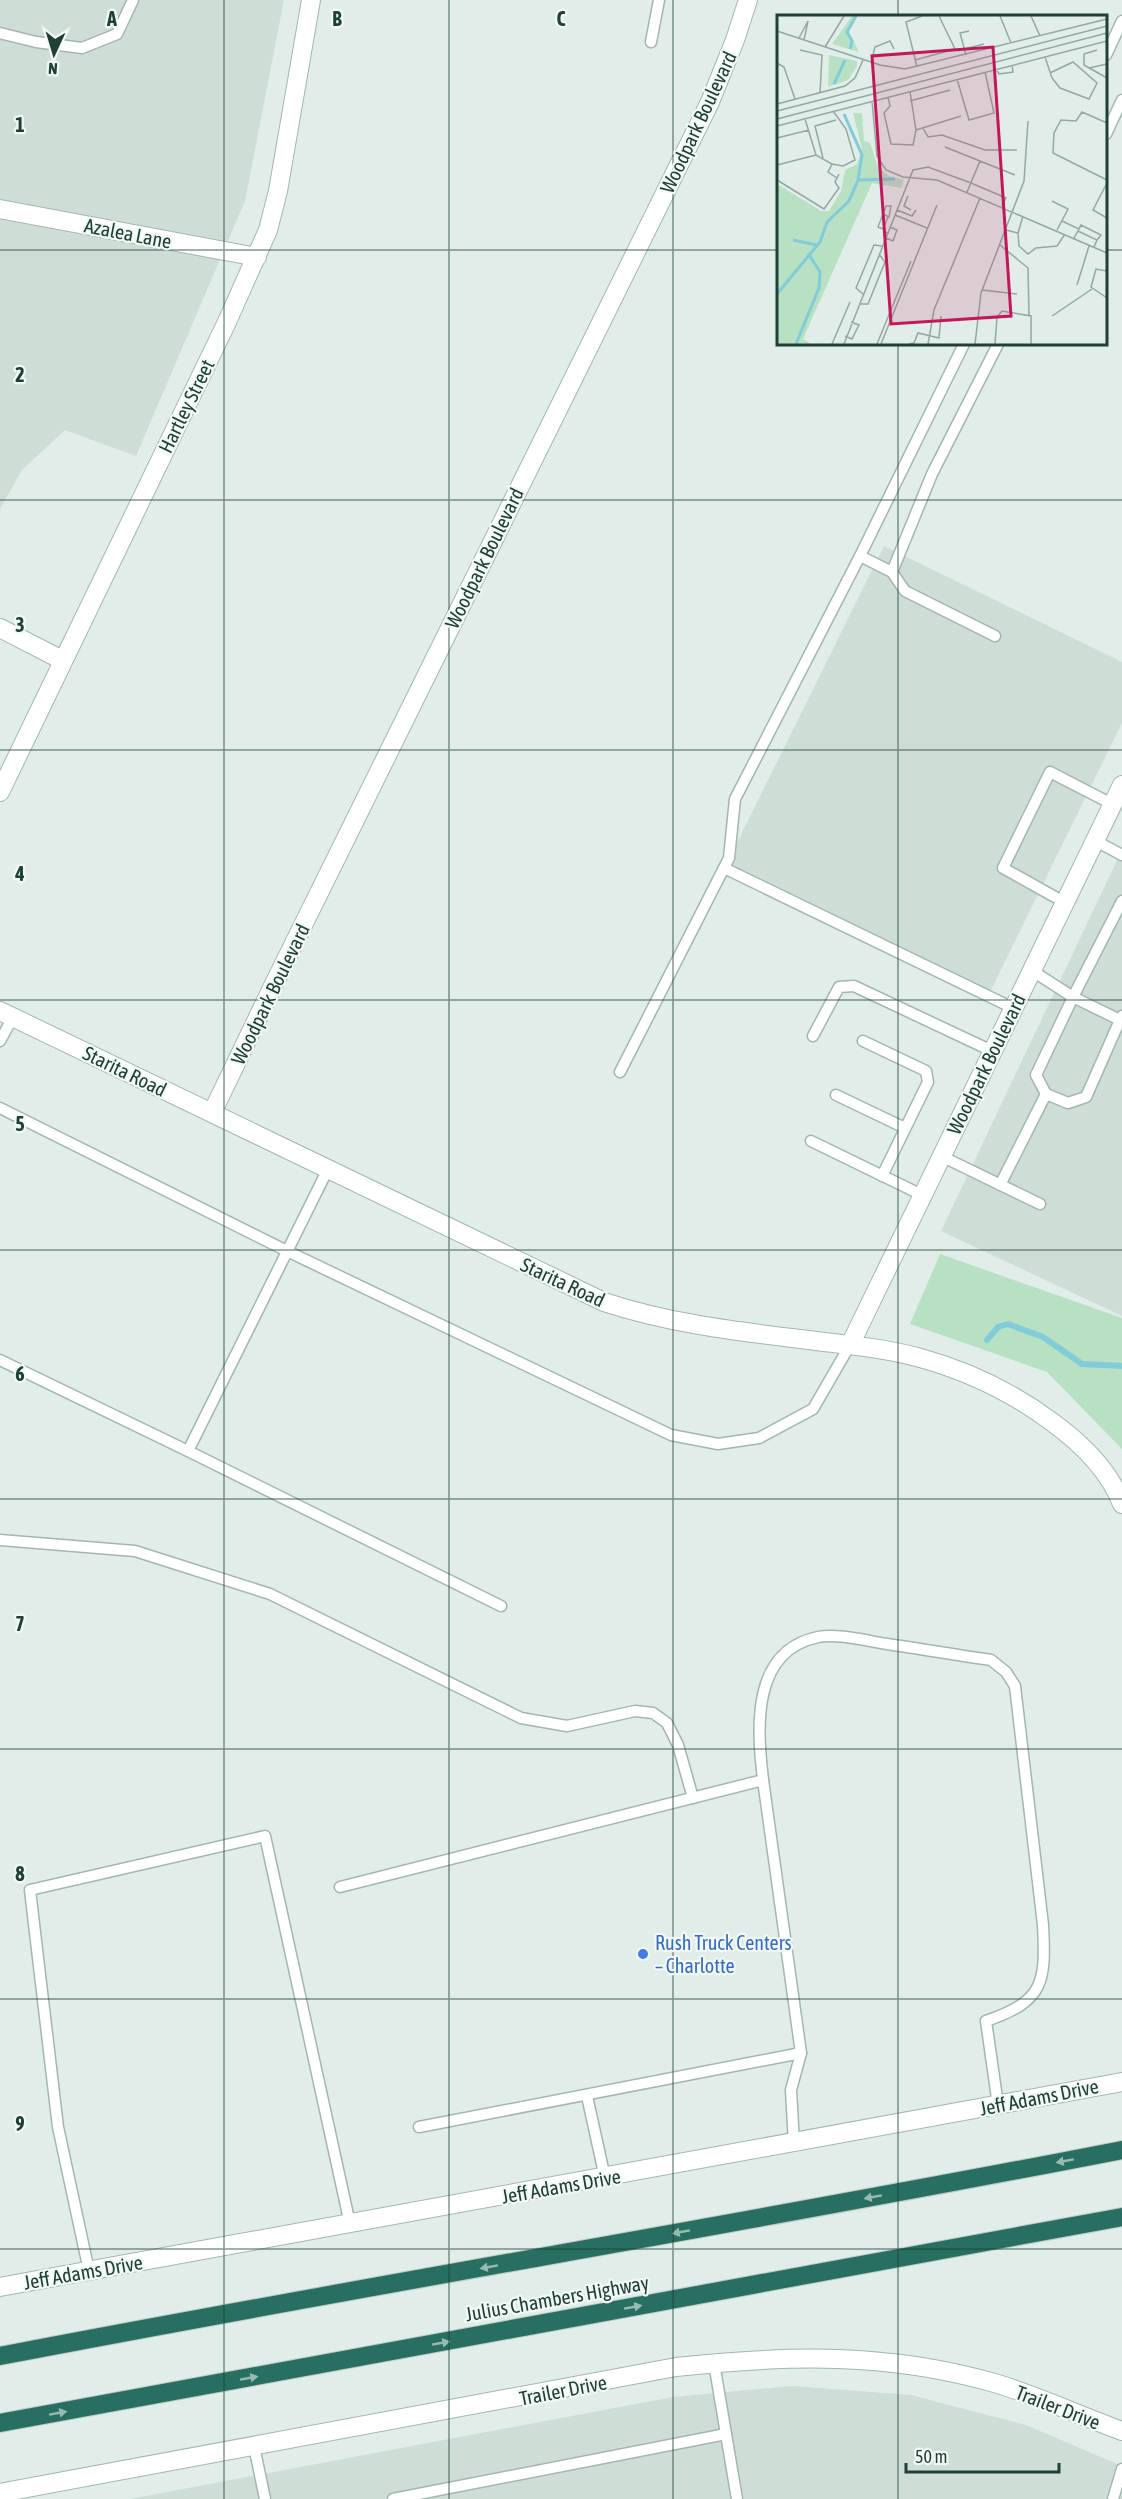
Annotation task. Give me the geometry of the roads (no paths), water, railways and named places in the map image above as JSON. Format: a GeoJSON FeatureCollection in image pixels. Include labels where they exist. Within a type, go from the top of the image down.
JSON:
{"type":"FeatureCollection","features":[{"type":"Feature","properties":{"kind":"highway"},"geometry":{"type":"LineString","coordinates":[[0,2356],[1122,2150]]}},
{"type":"Feature","properties":{"kind":"highway","name":"Julius Chambers Highway"},"geometry":{"type":"LineString","coordinates":[[0,2423],[1122,2217]]}},
{"type":"Feature","properties":{"kind":"street","name":"Hartley Street"},"geometry":{"type":"LineString","coordinates":[[0,792],[268,230],[278,191],[311,0]]}},
{"type":"Feature","properties":{"kind":"street","name":"Woodpark Boulevard"},"geometry":{"type":"LineString","coordinates":[[212,1113],[710,102],[748,0]]}},
{"type":"Feature","properties":{"kind":"street","name":"Azalea Lane"},"geometry":{"type":"LineString","coordinates":[[0,209],[257,256]]}},
{"type":"Feature","properties":{"kind":"street"},"geometry":{"type":"LineString","coordinates":[[0,628],[62,660]]}},
{"type":"Feature","properties":{"kind":"street","name":"Woodpark Boulevard"},"geometry":{"type":"LineString","coordinates":[[850,1345],[1122,785]]}},
{"type":"Feature","properties":{"kind":"street","name":"Starita Road"},"geometry":{"type":"LineString","coordinates":[[6,1014],[604,1302],[664,1320],[850,1345],[916,1357],[958,1370],[1034,1408],[1068,1433],[1095,1459],[1122,1504]]}},
{"type":"Feature","properties":{"kind":"street","name":"Jeff Adams Drive"},"geometry":{"type":"LineString","coordinates":[[0,2287],[1122,2082]]}},
{"type":"Feature","properties":{"kind":"street","name":"Trailer Drive"},"geometry":{"type":"LineString","coordinates":[[0,2493],[676,2367],[758,2359],[822,2357],[908,2365],[998,2384],[1122,2431]]}},
{"type":"Feature","properties":{"kind":"lane"},"geometry":{"type":"LineString","coordinates":[[0,33],[36,42],[82,48],[117,34],[133,0]]}},
{"type":"Feature","properties":{"kind":"lane"},"geometry":{"type":"LineString","coordinates":[[651,42],[659,0]]}},
{"type":"Feature","properties":{"kind":"lane"},"geometry":{"type":"LineString","coordinates":[[1107,53],[1122,21]]}},
{"type":"Feature","properties":{"kind":"lane"},"geometry":{"type":"LineString","coordinates":[[1107,132],[1122,100]]}},
{"type":"Feature","properties":{"kind":"lane"},"geometry":{"type":"LineString","coordinates":[[620,1072],[729,858],[735,799],[860,556],[964,345]]}},
{"type":"Feature","properties":{"kind":"lane"},"geometry":{"type":"LineString","coordinates":[[892,572],[932,474],[997,345]]}},
{"type":"Feature","properties":{"kind":"lane"},"geometry":{"type":"LineString","coordinates":[[860,556],[892,572],[905,591],[995,636]]}},
{"type":"Feature","properties":{"kind":"lane"},"geometry":{"type":"LineString","coordinates":[[1064,902],[1003,868],[1050,772],[1112,804]]}},
{"type":"Feature","properties":{"kind":"lane"},"geometry":{"type":"LineString","coordinates":[[1094,840],[1122,855]]}},
{"type":"Feature","properties":{"kind":"lane"},"geometry":{"type":"LineString","coordinates":[[724,868],[1013,1008]]}},
{"type":"Feature","properties":{"kind":"lane"},"geometry":{"type":"LineString","coordinates":[[1031,970],[1073,997],[1121,1018],[1086,1097],[1068,1103],[1046,1094],[1036,1076],[1073,997],[1122,902]]}},
{"type":"Feature","properties":{"kind":"lane"},"geometry":{"type":"LineString","coordinates":[[813,1036],[839,987],[854,986],[992,1051]]}},
{"type":"Feature","properties":{"kind":"lane"},"geometry":{"type":"LineString","coordinates":[[0,1041],[6,1014]]}},
{"type":"Feature","properties":{"kind":"lane"},"geometry":{"type":"LineString","coordinates":[[863,1041],[926,1071],[928,1082],[882,1176]]}},
{"type":"Feature","properties":{"kind":"lane"},"geometry":{"type":"LineString","coordinates":[[1000,1185],[1046,1094]]}},
{"type":"Feature","properties":{"kind":"lane"},"geometry":{"type":"LineString","coordinates":[[836,1095],[905,1128]]}},
{"type":"Feature","properties":{"kind":"lane"},"geometry":{"type":"LineString","coordinates":[[0,1108],[287,1251],[670,1435],[718,1444],[759,1438],[813,1409],[850,1345]]}},
{"type":"Feature","properties":{"kind":"lane"},"geometry":{"type":"LineString","coordinates":[[811,1141],[922,1195]]}},
{"type":"Feature","properties":{"kind":"lane"},"geometry":{"type":"LineString","coordinates":[[941,1156],[1040,1204]]}},
{"type":"Feature","properties":{"kind":"lane"},"geometry":{"type":"LineString","coordinates":[[189,1451],[328,1169]]}},
{"type":"Feature","properties":{"kind":"lane"},"geometry":{"type":"LineString","coordinates":[[0,1360],[501,1606]]}},
{"type":"Feature","properties":{"kind":"lane"},"geometry":{"type":"LineString","coordinates":[[0,1540],[135,1551],[270,1594],[521,1718],[567,1726],[635,1711],[652,1713],[668,1724],[678,1745],[693,1798]]}},
{"type":"Feature","properties":{"kind":"lane"},"geometry":{"type":"LineString","coordinates":[[794,2143],[790,2090],[801,2053],[759,1748],[759,1716],[763,1686],[782,1656],[801,1643],[820,1636],[992,1660],[1006,1672],[1015,1686],[1044,1959],[1039,1985],[1029,2001],[1012,2012],[986,2021],[998,2105]]}},
{"type":"Feature","properties":{"kind":"lane"},"geometry":{"type":"LineString","coordinates":[[340,1887],[763,1780]]}},
{"type":"Feature","properties":{"kind":"lane"},"geometry":{"type":"LineString","coordinates":[[89,2271],[58,2127],[30,1890],[265,1836],[350,2224]]}},
{"type":"Feature","properties":{"kind":"lane"},"geometry":{"type":"LineString","coordinates":[[419,2127],[801,2053]]}},
{"type":"Feature","properties":{"kind":"lane"},"geometry":{"type":"LineString","coordinates":[[587,2096],[605,2178]]}},
{"type":"Feature","properties":{"kind":"lane"},"geometry":{"type":"LineString","coordinates":[[714,2363],[737,2499]]}},
{"type":"Feature","properties":{"kind":"lane"},"geometry":{"type":"LineString","coordinates":[[393,2499],[726,2434]]}},
{"type":"Feature","properties":{"kind":"lane"},"geometry":{"type":"LineString","coordinates":[[254,2446],[265,2499]]}},
{"type":"Feature","properties":{"kind":"lane"},"geometry":{"type":"LineString","coordinates":[[1113,2499],[1122,2469]]}},
{"type":"Feature","properties":{"kind":"waterway"},"geometry":{"type":"LineString","coordinates":[[987,1340],[998,1327],[1008,1324],[1043,1337],[1082,1364],[1122,1366]]}},
{"type":"Feature","properties":{"kind":"place","name":"Rush Truck Centers – Charlotte"},"geometry":{"type":"Point","coordinates":[643,1954]}}]}
